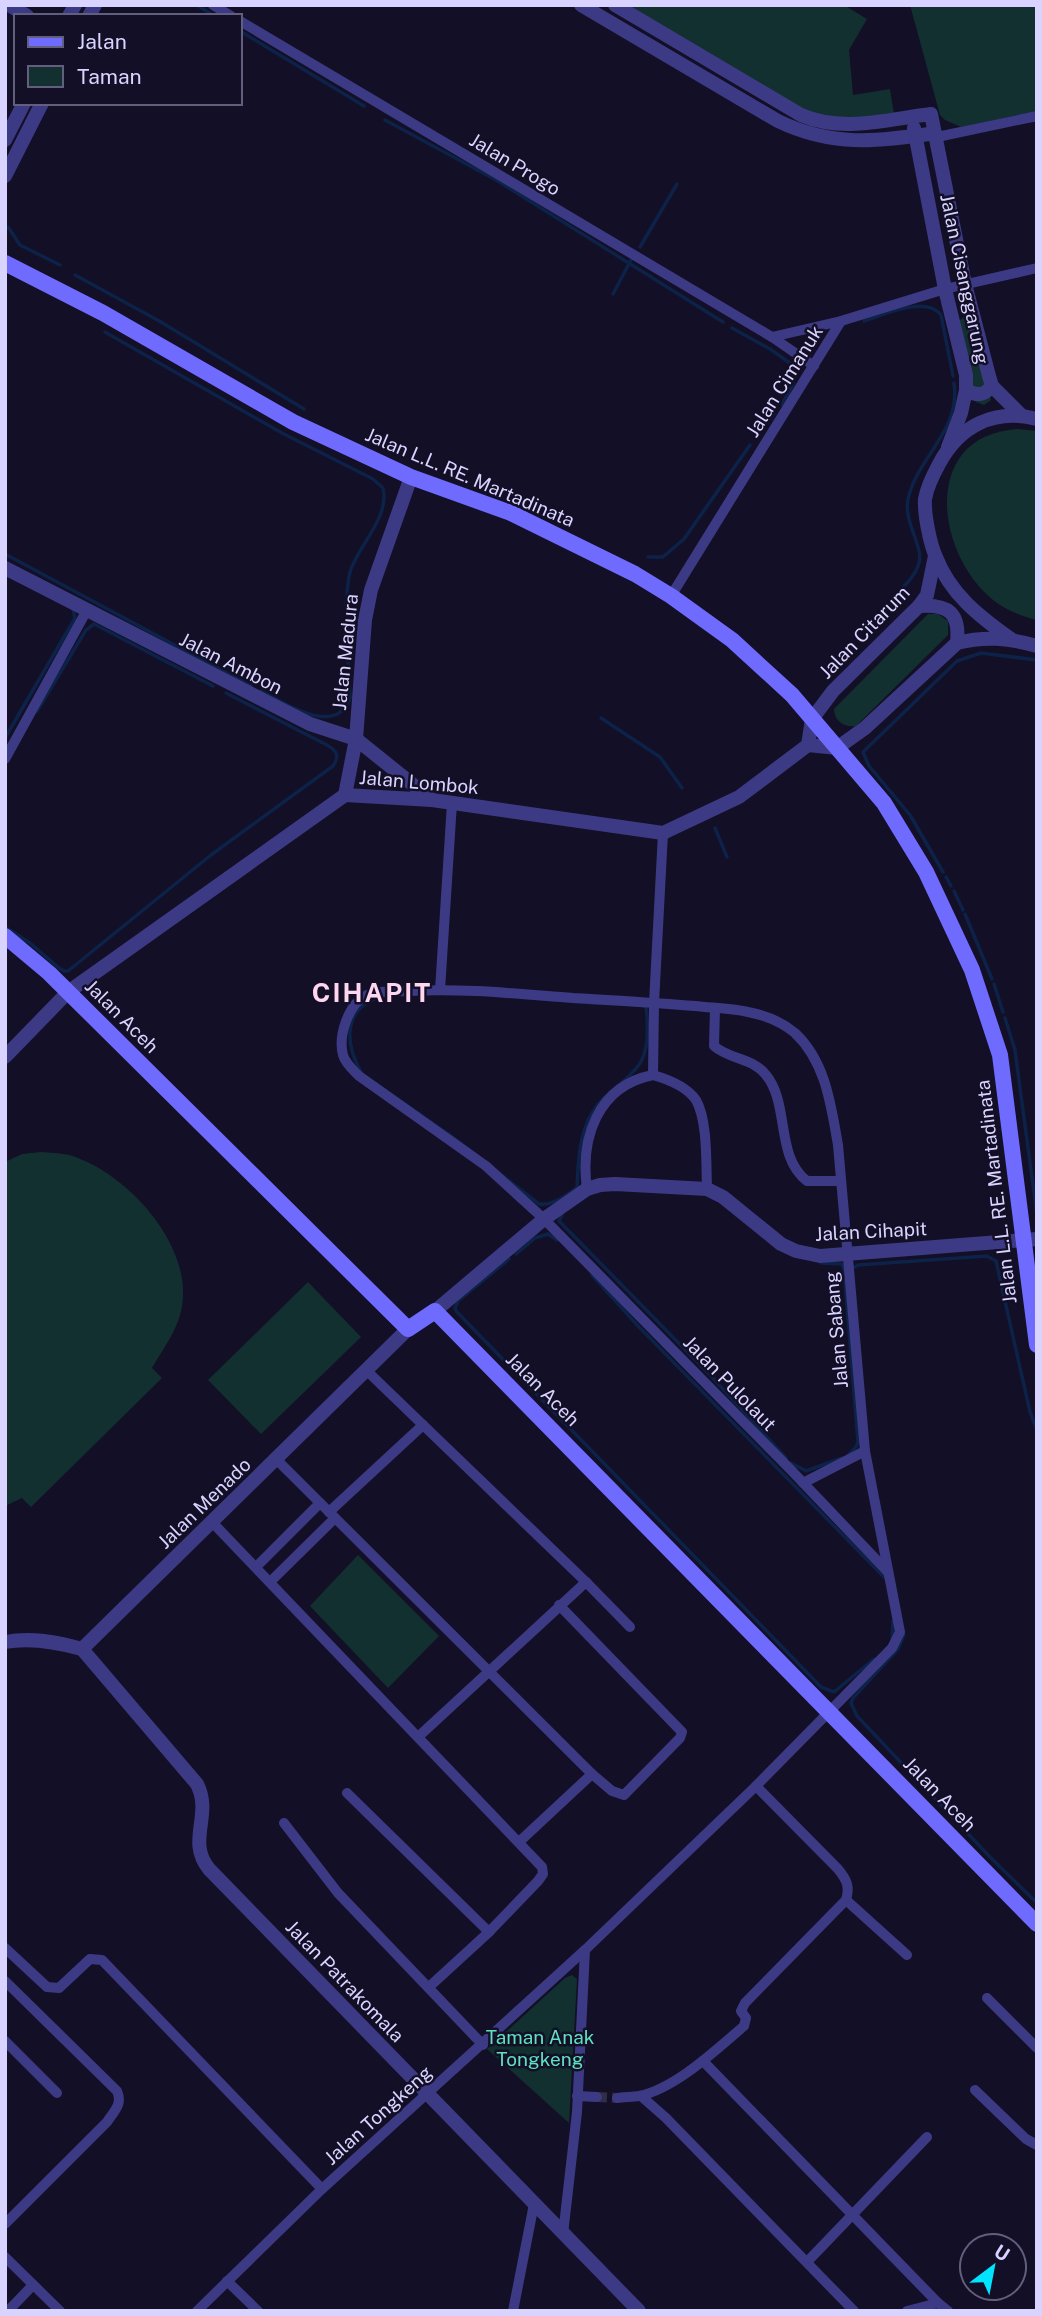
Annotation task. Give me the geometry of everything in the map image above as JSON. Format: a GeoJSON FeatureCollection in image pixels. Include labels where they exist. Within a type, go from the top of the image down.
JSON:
{"type":"FeatureCollection","features":[{"type":"Feature","properties":{"kind":"main road","name":"Jalan L.L. RE. Martadinata"},"geometry":{"type":"LineString","coordinates":[[5,263],[103,313],[293,422],[411,477],[510,513],[635,574],[732,640],[792,695],[884,803],[926,872],[972,970],[1000,1055],[1029,1240],[1037,1345]]}},
{"type":"Feature","properties":{"kind":"main road","name":"Jalan Aceh"},"geometry":{"type":"LineString","coordinates":[[5,936],[24,950],[68,992],[408,1329]]}},
{"type":"Feature","properties":{"kind":"main road","name":"Jalan Aceh"},"geometry":{"type":"LineString","coordinates":[[435,1311],[1037,1924]]}},
{"type":"Feature","properties":{"kind":"main road"},"geometry":{"type":"LineString","coordinates":[[408,1329],[435,1311]]}},
{"type":"Feature","properties":{"kind":"street"},"geometry":{"type":"LineString","coordinates":[[581,5],[606,11],[778,121],[811,135],[834,140],[859,141],[936,135],[1037,116]]}},
{"type":"Feature","properties":{"kind":"street"},"geometry":{"type":"LineString","coordinates":[[615,5],[801,115],[830,124],[845,125],[911,117]]}},
{"type":"Feature","properties":{"kind":"street","name":"Jalan Progo"},"geometry":{"type":"LineString","coordinates":[[242,22],[772,337],[814,366]]}},
{"type":"Feature","properties":{"kind":"street"},"geometry":{"type":"LineString","coordinates":[[732,93],[740,79]]}},
{"type":"Feature","properties":{"kind":"street"},"geometry":{"type":"LineString","coordinates":[[5,141],[23,105]]}},
{"type":"Feature","properties":{"kind":"street"},"geometry":{"type":"LineString","coordinates":[[5,176],[41,105]]}},
{"type":"Feature","properties":{"kind":"street","name":"Jalan Cisanggarung"},"geometry":{"type":"LineString","coordinates":[[948,447],[966,390],[966,375],[911,117],[932,114],[965,284],[992,386],[1021,415]]}},
{"type":"Feature","properties":{"kind":"street","name":"Jalan Cimanuk"},"geometry":{"type":"LineString","coordinates":[[671,596],[841,321],[946,289],[1037,268]]}},
{"type":"Feature","properties":{"kind":"street"},"geometry":{"type":"LineString","coordinates":[[772,337],[841,321]]}},
{"type":"Feature","properties":{"kind":"street"},"geometry":{"type":"LineString","coordinates":[[966,390],[979,395],[992,386]]}},
{"type":"Feature","properties":{"kind":"street"},"geometry":{"type":"LineString","coordinates":[[1011,639],[964,601],[949,582],[935,556],[926,517],[925,499],[934,472],[948,447],[960,434],[972,426],[1006,415],[1037,419]]}},
{"type":"Feature","properties":{"kind":"street","name":"Jalan Madura"},"geometry":{"type":"LineString","coordinates":[[345,795],[356,739],[365,620],[371,590],[411,477]]}},
{"type":"Feature","properties":{"kind":"street","name":"Jalan Citarum"},"geometry":{"type":"LineString","coordinates":[[812,719],[833,691],[919,606],[927,595],[935,556]]}},
{"type":"Feature","properties":{"kind":"street","name":"Jalan Ambon"},"geometry":{"type":"LineString","coordinates":[[5,568],[310,724],[356,739],[432,800]]}},
{"type":"Feature","properties":{"kind":"street"},"geometry":{"type":"LineString","coordinates":[[919,606],[935,605],[947,608],[955,618],[958,628],[957,643]]}},
{"type":"Feature","properties":{"kind":"street"},"geometry":{"type":"LineString","coordinates":[[5,759],[87,610]]}},
{"type":"Feature","properties":{"kind":"street"},"geometry":{"type":"LineString","coordinates":[[653,1075],[663,833],[740,797],[808,746],[837,748],[865,728],[957,643],[972,639],[1011,639],[1037,646]]}},
{"type":"Feature","properties":{"kind":"street"},"geometry":{"type":"LineString","coordinates":[[808,746],[812,719]]}},
{"type":"Feature","properties":{"kind":"street","name":"Jalan Lombok"},"geometry":{"type":"LineString","coordinates":[[5,1057],[68,992],[345,795],[432,800],[663,833]]}},
{"type":"Feature","properties":{"kind":"street"},"geometry":{"type":"LineString","coordinates":[[440,989],[452,803]]}},
{"type":"Feature","properties":{"kind":"street","name":"Jalan Sabang"},"geometry":{"type":"LineString","coordinates":[[440,989],[715,1008],[764,1016],[795,1033],[821,1070],[830,1096],[838,1145],[865,1451],[900,1632],[898,1640],[830,1713]]}},
{"type":"Feature","properties":{"kind":"street","name":"Jalan Pulolaut"},"geometry":{"type":"LineString","coordinates":[[440,989],[380,992],[358,1000],[343,1032],[344,1058],[359,1076],[486,1166],[544,1219],[888,1572]]}},
{"type":"Feature","properties":{"kind":"street"},"geometry":{"type":"LineString","coordinates":[[715,1008],[714,1046],[730,1056],[741,1057],[759,1067],[768,1077],[782,1116],[796,1170],[807,1181],[841,1181]]}},
{"type":"Feature","properties":{"kind":"street"},"geometry":{"type":"LineString","coordinates":[[587,1189],[585,1149],[593,1122],[617,1092],[638,1078],[653,1075],[668,1079],[696,1100],[703,1127],[707,1189]]}},
{"type":"Feature","properties":{"kind":"street","name":"Jalan Cihapit"},"geometry":{"type":"LineString","coordinates":[[435,1311],[544,1219],[587,1189],[615,1184],[707,1189],[723,1196],[781,1244],[796,1251],[820,1256],[1029,1240]]}},
{"type":"Feature","properties":{"kind":"street","name":"Jalan Menado"},"geometry":{"type":"LineString","coordinates":[[82,1649],[408,1329]]}},
{"type":"Feature","properties":{"kind":"street"},"geometry":{"type":"LineString","coordinates":[[367,1371],[630,1627]]}},
{"type":"Feature","properties":{"kind":"street"},"geometry":{"type":"LineString","coordinates":[[270,1582],[332,1515],[423,1425]]}},
{"type":"Feature","properties":{"kind":"street"},"geometry":{"type":"LineString","coordinates":[[803,1483],[865,1451]]}},
{"type":"Feature","properties":{"kind":"street"},"geometry":{"type":"LineString","coordinates":[[276,1459],[592,1774],[612,1791],[624,1796],[680,1738],[682,1732],[559,1605]]}},
{"type":"Feature","properties":{"kind":"street"},"geometry":{"type":"LineString","coordinates":[[256,1567],[320,1503]]}},
{"type":"Feature","properties":{"kind":"street"},"geometry":{"type":"LineString","coordinates":[[212,1522],[542,1867],[543,1874],[489,1932],[429,1987]]}},
{"type":"Feature","properties":{"kind":"street"},"geometry":{"type":"LineString","coordinates":[[418,1737],[586,1582]]}},
{"type":"Feature","properties":{"kind":"street"},"geometry":{"type":"LineString","coordinates":[[5,1642],[36,1640],[82,1649]]}},
{"type":"Feature","properties":{"kind":"street","name":"Jalan Patrakomala"},"geometry":{"type":"LineString","coordinates":[[82,1649],[197,1784],[204,1801],[199,1837],[202,1860],[639,2311]]}},
{"type":"Feature","properties":{"kind":"street","name":"Jalan Tongkeng"},"geometry":{"type":"LineString","coordinates":[[197,2311],[322,2189],[585,1950],[830,1713]]}},
{"type":"Feature","properties":{"kind":"street"},"geometry":{"type":"LineString","coordinates":[[519,1842],[592,1774]]}},
{"type":"Feature","properties":{"kind":"street"},"geometry":{"type":"LineString","coordinates":[[617,2098],[641,2096],[671,2082],[703,2061],[744,2026],[746,2018],[741,2011],[745,2003],[846,1900],[847,1881],[843,1875],[756,1786]]}},
{"type":"Feature","properties":{"kind":"street"},"geometry":{"type":"LineString","coordinates":[[347,1793],[489,1932]]}},
{"type":"Feature","properties":{"kind":"street"},"geometry":{"type":"LineString","coordinates":[[284,1823],[338,1893],[483,2045]]}},
{"type":"Feature","properties":{"kind":"street"},"geometry":{"type":"LineString","coordinates":[[846,1900],[907,1955]]}},
{"type":"Feature","properties":{"kind":"street"},"geometry":{"type":"LineString","coordinates":[[5,1948],[47,1987],[53,1989],[59,1987],[90,1959],[102,1960],[322,2189]]}},
{"type":"Feature","properties":{"kind":"street"},"geometry":{"type":"LineString","coordinates":[[563,2234],[578,2096],[585,1950]]}},
{"type":"Feature","properties":{"kind":"street"},"geometry":{"type":"LineString","coordinates":[[5,1981],[117,2091],[120,2102],[107,2122],[5,2224]]}},
{"type":"Feature","properties":{"kind":"street"},"geometry":{"type":"LineString","coordinates":[[987,1998],[1037,2048]]}},
{"type":"Feature","properties":{"kind":"street"},"geometry":{"type":"LineString","coordinates":[[5,2041],[57,2093]]}},
{"type":"Feature","properties":{"kind":"street"},"geometry":{"type":"LineString","coordinates":[[703,2061],[937,2303],[948,2311]]}},
{"type":"Feature","properties":{"kind":"street"},"geometry":{"type":"LineString","coordinates":[[975,2090],[1026,2139],[1037,2145]]}},
{"type":"Feature","properties":{"kind":"street"},"geometry":{"type":"LineString","coordinates":[[578,2096],[597,2097]]}},
{"type":"Feature","properties":{"kind":"street"},"geometry":{"type":"LineString","coordinates":[[641,2096],[854,2311]]}},
{"type":"Feature","properties":{"kind":"street"},"geometry":{"type":"LineString","coordinates":[[807,2262],[927,2137]]}},
{"type":"Feature","properties":{"kind":"street"},"geometry":{"type":"LineString","coordinates":[[513,2311],[534,2204]]}},
{"type":"Feature","properties":{"kind":"street"},"geometry":{"type":"LineString","coordinates":[[5,2257],[60,2311]]}},
{"type":"Feature","properties":{"kind":"street"},"geometry":{"type":"LineString","coordinates":[[228,2281],[258,2311]]}},
{"type":"Feature","properties":{"kind":"street"},"geometry":{"type":"LineString","coordinates":[[8,2311],[33,2285]]}},
{"type":"Feature","properties":{"kind":"street"},"geometry":{"type":"LineString","coordinates":[[907,2311],[937,2303]]}},
{"type":"Feature","properties":{"kind":"green space"},"geometry":{"type":"Polygon","coordinates":[[[624,5],[844,5],[867,19],[849,50],[853,95],[890,89],[894,114],[824,124],[624,5]]]}},
{"type":"Feature","properties":{"kind":"green space"},"geometry":{"type":"Polygon","coordinates":[[[910,5],[1037,6],[1037,111],[961,127],[945,120],[940,115],[910,5]]]}},
{"type":"Feature","properties":{"kind":"green space"},"geometry":{"type":"Polygon","coordinates":[[[964,317],[971,321],[991,400],[984,405],[976,402],[957,322],[964,317]]]}},
{"type":"Feature","properties":{"kind":"green space"},"geometry":{"type":"Polygon","coordinates":[[[1018,429],[1037,431],[1037,620],[998,604],[973,579],[959,554],[950,527],[947,499],[952,473],[965,452],[986,436],[1018,429]]]}},
{"type":"Feature","properties":{"kind":"green space"},"geometry":{"type":"Polygon","coordinates":[[[928,614],[938,614],[948,621],[948,635],[856,726],[841,723],[834,709],[928,614]]]}},
{"type":"Feature","properties":{"kind":"green space"},"geometry":{"type":"Polygon","coordinates":[[[41,1152],[78,1158],[118,1181],[137,1198],[154,1217],[177,1260],[183,1283],[182,1306],[174,1330],[152,1368],[162,1378],[31,1507],[22,1498],[5,1506],[5,1162],[22,1154],[41,1152]]]}},
{"type":"Feature","properties":{"kind":"green space"},"geometry":{"type":"Polygon","coordinates":[[[308,1282],[361,1337],[261,1434],[208,1380],[308,1282]]]}},
{"type":"Feature","properties":{"kind":"green space"},"geometry":{"type":"Polygon","coordinates":[[[358,1555],[439,1636],[388,1688],[310,1606],[358,1555]]]}},
{"type":"Feature","properties":{"kind":"green space","name":"Taman Anak Tongkeng"},"geometry":{"type":"Polygon","coordinates":[[[572,1975],[577,1979],[569,2123],[487,2049],[565,1978],[572,1975]]]}},
{"type":"Feature","properties":{"kind":"waterway"},"geometry":{"type":"LineString","coordinates":[[197,5],[211,14]]}},
{"type":"Feature","properties":{"kind":"waterway"},"geometry":{"type":"LineString","coordinates":[[242,32],[364,106]]}},
{"type":"Feature","properties":{"kind":"waterway"},"geometry":{"type":"LineString","coordinates":[[385,120],[496,180],[723,322]]}},
{"type":"Feature","properties":{"kind":"waterway"},"geometry":{"type":"LineString","coordinates":[[640,247],[677,184]]}},
{"type":"Feature","properties":{"kind":"waterway"},"geometry":{"type":"LineString","coordinates":[[8,227],[20,245],[60,265]]}},
{"type":"Feature","properties":{"kind":"waterway"},"geometry":{"type":"LineString","coordinates":[[613,294],[631,260]]}},
{"type":"Feature","properties":{"kind":"waterway"},"geometry":{"type":"LineString","coordinates":[[75,275],[161,322],[304,409]]}},
{"type":"Feature","properties":{"kind":"waterway"},"geometry":{"type":"LineString","coordinates":[[864,321],[904,308],[934,309],[941,315],[953,376]]}},
{"type":"Feature","properties":{"kind":"waterway"},"geometry":{"type":"LineString","coordinates":[[732,328],[794,366],[790,391],[782,404]]}},
{"type":"Feature","properties":{"kind":"waterway"},"geometry":{"type":"LineString","coordinates":[[105,332],[282,433],[373,479],[383,488],[384,499],[378,521],[350,572],[346,617],[350,698],[343,710],[322,717],[309,714],[261,691]]}},
{"type":"Feature","properties":{"kind":"waterway"},"geometry":{"type":"LineString","coordinates":[[897,594],[913,576],[920,556],[908,514],[909,495],[914,481],[946,429],[955,400],[954,383]]}},
{"type":"Feature","properties":{"kind":"waterway"},"geometry":{"type":"LineString","coordinates":[[758,435],[774,413]]}},
{"type":"Feature","properties":{"kind":"waterway"},"geometry":{"type":"LineString","coordinates":[[648,557],[663,557],[684,539],[750,445]]}},
{"type":"Feature","properties":{"kind":"waterway"},"geometry":{"type":"LineString","coordinates":[[5,554],[251,686]]}},
{"type":"Feature","properties":{"kind":"waterway"},"geometry":{"type":"LineString","coordinates":[[5,738],[75,618],[73,609]]}},
{"type":"Feature","properties":{"kind":"waterway"},"geometry":{"type":"LineString","coordinates":[[37,711],[86,630],[94,624],[213,686]]}},
{"type":"Feature","properties":{"kind":"waterway"},"geometry":{"type":"LineString","coordinates":[[943,872],[910,815],[869,766],[863,752],[957,661],[981,653],[1037,660]]}},
{"type":"Feature","properties":{"kind":"waterway"},"geometry":{"type":"LineString","coordinates":[[5,927],[30,943],[59,968],[68,971],[211,855],[333,766],[337,757],[330,747],[226,693]]}},
{"type":"Feature","properties":{"kind":"waterway"},"geometry":{"type":"LineString","coordinates":[[601,718],[660,757],[682,788]]}},
{"type":"Feature","properties":{"kind":"waterway"},"geometry":{"type":"LineString","coordinates":[[715,828],[727,857]]}},
{"type":"Feature","properties":{"kind":"waterway"},"geometry":{"type":"LineString","coordinates":[[946,877],[951,886]]}},
{"type":"Feature","properties":{"kind":"waterway"},"geometry":{"type":"LineString","coordinates":[[954,891],[963,910]]}},
{"type":"Feature","properties":{"kind":"waterway"},"geometry":{"type":"LineString","coordinates":[[965,914],[992,979]]}},
{"type":"Feature","properties":{"kind":"waterway"},"geometry":{"type":"LineString","coordinates":[[994,984],[1003,1012]]}},
{"type":"Feature","properties":{"kind":"waterway"},"geometry":{"type":"LineString","coordinates":[[444,991],[646,1007],[647,1037],[642,1060],[633,1072],[602,1099],[592,1113],[582,1140],[577,1188],[559,1200],[539,1204],[455,1139],[362,1074],[350,1038],[350,1027],[360,1008],[370,1001],[391,994],[444,991]]}},
{"type":"Feature","properties":{"kind":"waterway"},"geometry":{"type":"LineString","coordinates":[[1005,1018],[1015,1050],[1037,1215]]}},
{"type":"Feature","properties":{"kind":"waterway"},"geometry":{"type":"LineString","coordinates":[[562,1215],[559,1221],[712,1377],[786,1458]]}},
{"type":"Feature","properties":{"kind":"waterway"},"geometry":{"type":"LineString","coordinates":[[516,1254],[535,1238],[548,1234],[557,1240]]}},
{"type":"Feature","properties":{"kind":"waterway"},"geometry":{"type":"LineString","coordinates":[[853,1268],[858,1265],[987,1256],[996,1261],[1030,1412],[1037,1430]]}},
{"type":"Feature","properties":{"kind":"waterway"},"geometry":{"type":"LineString","coordinates":[[509,1259],[458,1301],[456,1311],[821,1687],[834,1692],[874,1659]]}},
{"type":"Feature","properties":{"kind":"waterway"},"geometry":{"type":"LineString","coordinates":[[821,1263],[842,1264],[844,1269],[858,1442],[849,1454]]}},
{"type":"Feature","properties":{"kind":"waterway"},"geometry":{"type":"LineString","coordinates":[[592,1275],[639,1327],[886,1579]]}},
{"type":"Feature","properties":{"kind":"waterway"},"geometry":{"type":"LineString","coordinates":[[791,1463],[806,1471],[842,1458]]}},
{"type":"Feature","properties":{"kind":"waterway"},"geometry":{"type":"LineString","coordinates":[[892,1638],[893,1621]]}},
{"type":"Feature","properties":{"kind":"waterway"},"geometry":{"type":"LineString","coordinates":[[904,1635],[898,1649],[853,1698],[851,1703],[857,1716],[1037,1903]]}},
{"type":"Feature","properties":{"kind":"tunnel"},"geometry":{"type":"LineString","coordinates":[[597,2097],[617,2098]]}},
{"type":"Feature","properties":{"kind":"district","name":"CIHAPIT"},"geometry":{"type":"Point","coordinates":[372,992]}}]}
